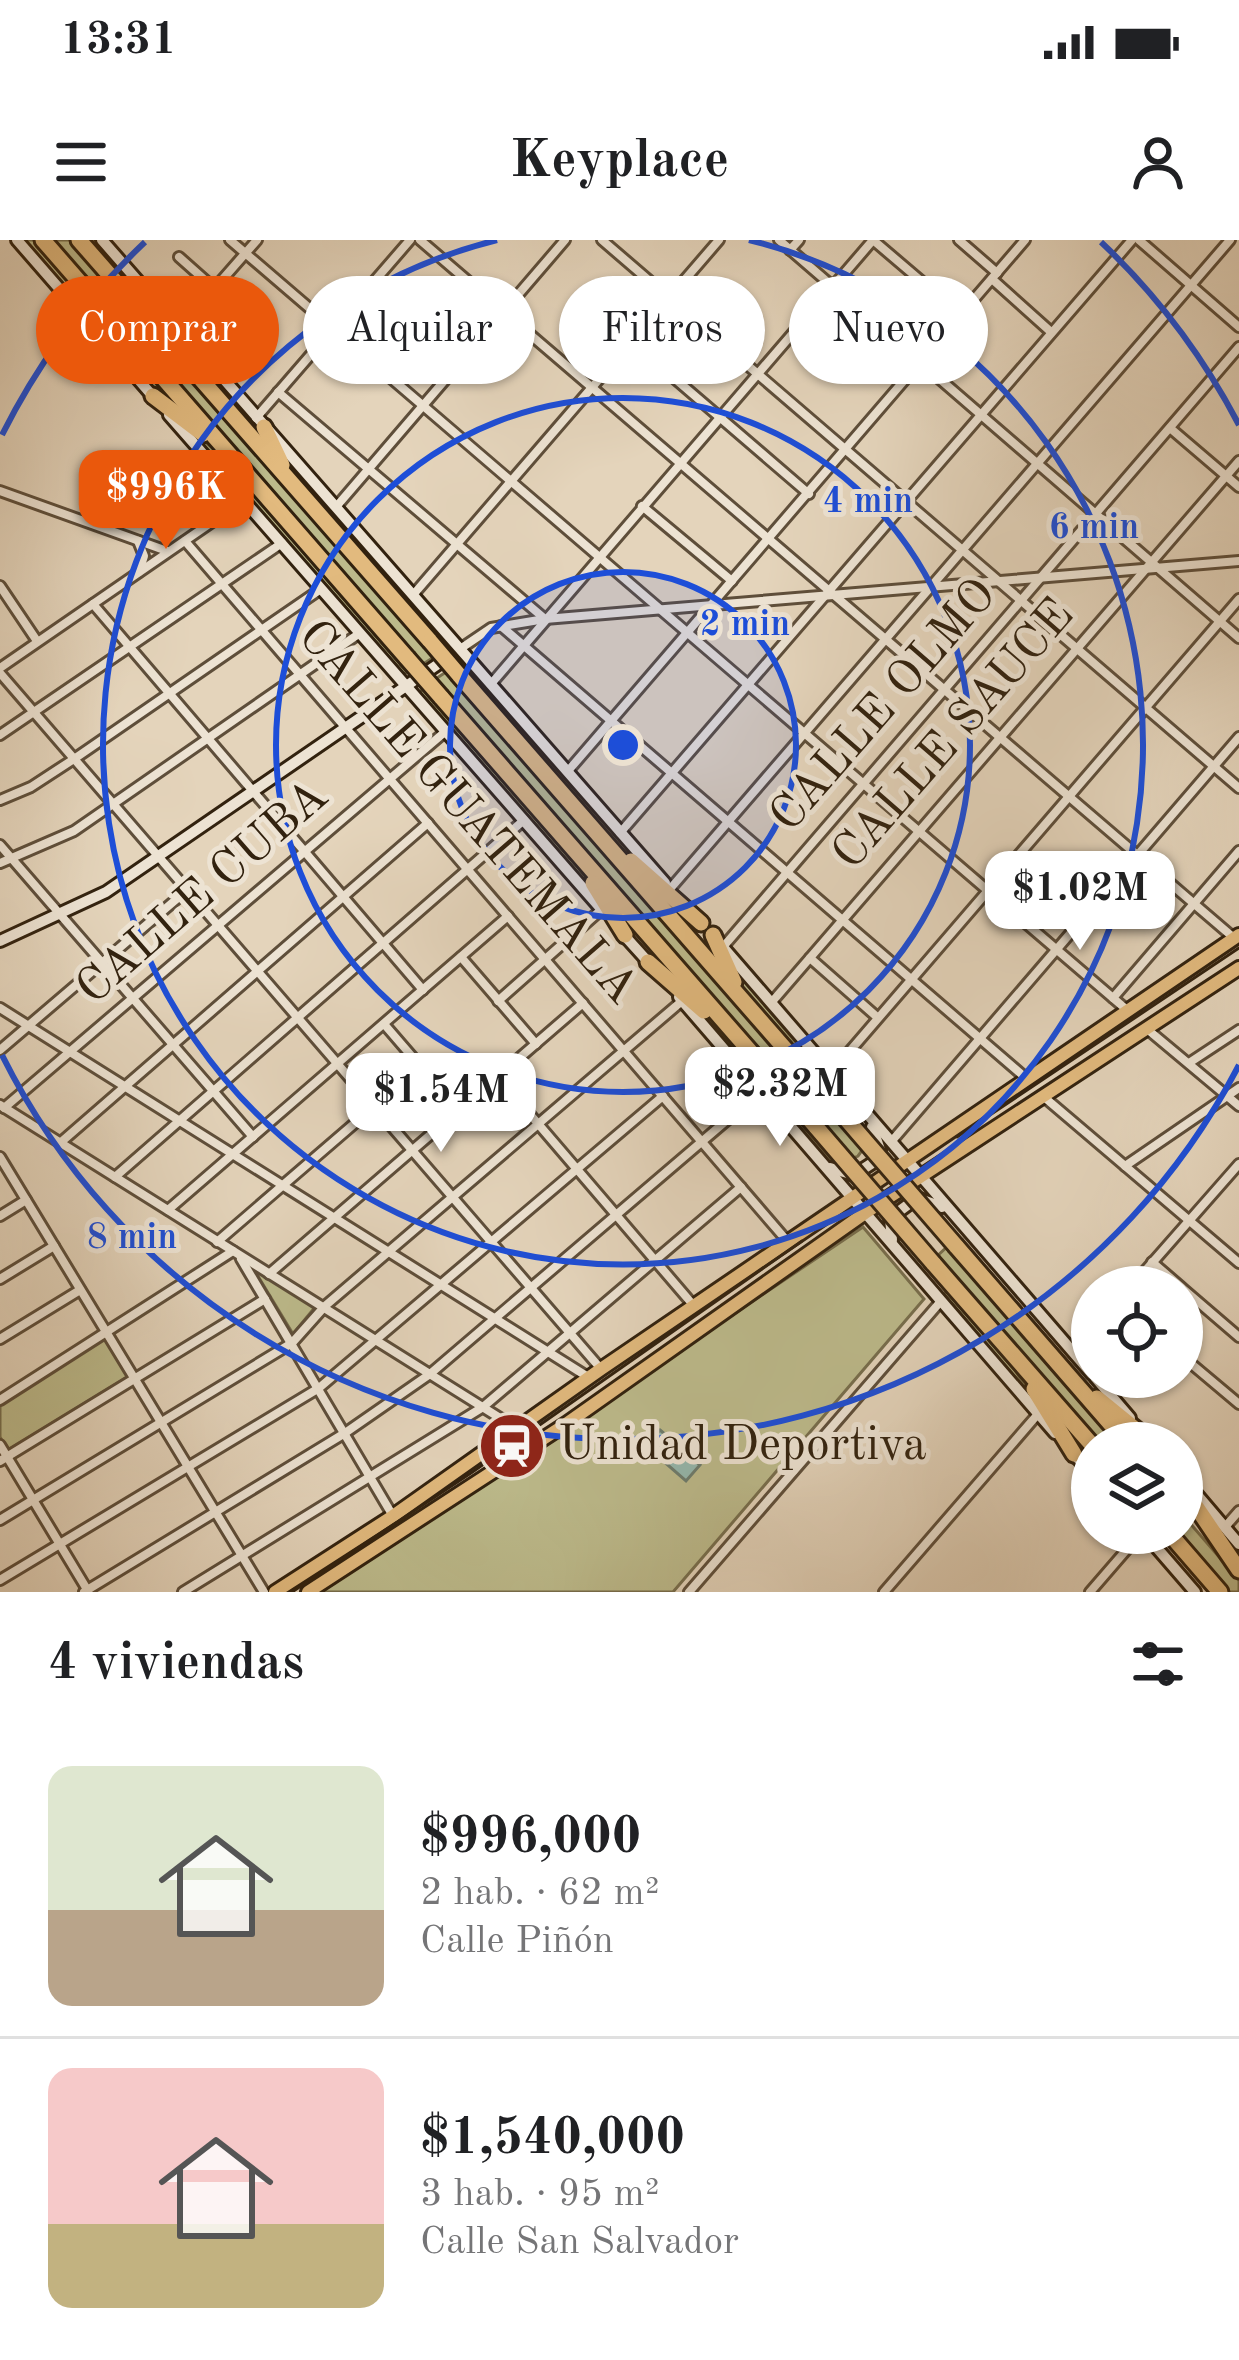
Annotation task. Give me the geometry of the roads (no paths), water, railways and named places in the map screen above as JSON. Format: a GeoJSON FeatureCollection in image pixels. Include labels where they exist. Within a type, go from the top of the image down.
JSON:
{"type":"FeatureCollection","features":[{"type":"Feature","properties":{"kind":"highway"},"geometry":{"type":"LineString","coordinates":[[43,240],[1072,1422]]}},
{"type":"Feature","properties":{"kind":"highway"},"geometry":{"type":"LineString","coordinates":[[79,240],[1108,1422]]}},
{"type":"Feature","properties":{"kind":"highway"},"geometry":{"type":"LineString","coordinates":[[153,395],[232,456]]}},
{"type":"Feature","properties":{"kind":"highway"},"geometry":{"type":"LineString","coordinates":[[260,423],[291,484]]}},
{"type":"Feature","properties":{"kind":"highway"},"geometry":{"type":"LineString","coordinates":[[585,820],[712,935],[743,1001]]}},
{"type":"Feature","properties":{"kind":"highway"},"geometry":{"type":"LineString","coordinates":[[570,845],[625,935]]}},
{"type":"Feature","properties":{"kind":"highway"},"geometry":{"type":"LineString","coordinates":[[648,962],[750,1053]]}},
{"type":"Feature","properties":{"kind":"highway"},"geometry":{"type":"LineString","coordinates":[[1010,1351],[1071,1449]]}},
{"type":"Feature","properties":{"kind":"highway"},"geometry":{"type":"LineString","coordinates":[[1064,1372],[1126,1422]]}},
{"type":"Feature","properties":{"kind":"highway"},"geometry":{"type":"LineString","coordinates":[[1203,1514],[1239,1570]]}},
{"type":"Feature","properties":{"kind":"highway"},"geometry":{"type":"LineString","coordinates":[[1203,1530],[1239,1570]]}},
{"type":"Feature","properties":{"kind":"highway"},"geometry":{"type":"LineString","coordinates":[[1182,1554],[1201,1570]]}},
{"type":"Feature","properties":{"kind":"highway"},"geometry":{"type":"LineString","coordinates":[[1187,1554],[1220,1592]]}},
{"type":"Feature","properties":{"kind":"main road"},"geometry":{"type":"LineString","coordinates":[[17,240],[1071,1451]]}},
{"type":"Feature","properties":{"kind":"main road"},"geometry":{"type":"LineString","coordinates":[[103,240],[134,276]]}},
{"type":"Feature","properties":{"kind":"main road"},"geometry":{"type":"LineString","coordinates":[[226,384],[1071,1350]]}},
{"type":"Feature","properties":{"kind":"main road"},"geometry":{"type":"LineString","coordinates":[[0,940],[99,897],[460,649]]}},
{"type":"Feature","properties":{"kind":"main road"},"geometry":{"type":"LineString","coordinates":[[275,1592],[393,1516],[1236,937]]}},
{"type":"Feature","properties":{"kind":"main road"},"geometry":{"type":"LineString","coordinates":[[308,1592],[566,1424],[865,1213],[1239,968]]}},
{"type":"Feature","properties":{"kind":"main road"},"geometry":{"type":"LineString","coordinates":[[822,1163],[854,1175],[877,1160],[880,1150],[870,1118]]}},
{"type":"Feature","properties":{"kind":"main road"},"geometry":{"type":"LineString","coordinates":[[925,1149],[927,1162],[936,1166]]}},
{"type":"Feature","properties":{"kind":"main road"},"geometry":{"type":"LineString","coordinates":[[894,1246],[889,1221],[917,1198],[950,1212]]}},
{"type":"Feature","properties":{"kind":"main road"},"geometry":{"type":"LineString","coordinates":[[830,1237],[833,1211]]}},
{"type":"Feature","properties":{"kind":"main road"},"geometry":{"type":"LineString","coordinates":[[1112,1398],[1133,1422]]}},
{"type":"Feature","properties":{"kind":"main road"},"geometry":{"type":"LineString","coordinates":[[1203,1504],[1239,1544]]}},
{"type":"Feature","properties":{"kind":"main road"},"geometry":{"type":"LineString","coordinates":[[1161,1554],[1195,1592]]}},
{"type":"Feature","properties":{"kind":"street"},"geometry":{"type":"LineString","coordinates":[[230,240],[303,302]]}},
{"type":"Feature","properties":{"kind":"street"},"geometry":{"type":"LineString","coordinates":[[226,276],[257,240]]}},
{"type":"Feature","properties":{"kind":"street"},"geometry":{"type":"LineString","coordinates":[[379,276],[410,240]]}},
{"type":"Feature","properties":{"kind":"street"},"geometry":{"type":"LineString","coordinates":[[420,240],[462,276]]}},
{"type":"Feature","properties":{"kind":"street"},"geometry":{"type":"LineString","coordinates":[[534,276],[565,240]]}},
{"type":"Feature","properties":{"kind":"street"},"geometry":{"type":"LineString","coordinates":[[602,240],[643,276]]}},
{"type":"Feature","properties":{"kind":"street"},"geometry":{"type":"LineString","coordinates":[[687,276],[719,240]]}},
{"type":"Feature","properties":{"kind":"street"},"geometry":{"type":"LineString","coordinates":[[778,240],[819,276]]}},
{"type":"Feature","properties":{"kind":"street"},"geometry":{"type":"LineString","coordinates":[[790,250],[799,240]]}},
{"type":"Feature","properties":{"kind":"street"},"geometry":{"type":"LineString","coordinates":[[842,276],[873,240],[915,276]]}},
{"type":"Feature","properties":{"kind":"street"},"geometry":{"type":"LineString","coordinates":[[959,240],[1052,332]]}},
{"type":"Feature","properties":{"kind":"street"},"geometry":{"type":"LineString","coordinates":[[988,284],[1025,240]]}},
{"type":"Feature","properties":{"kind":"street"},"geometry":{"type":"LineString","coordinates":[[620,833],[1135,240],[1239,327]]}},
{"type":"Feature","properties":{"kind":"street"},"geometry":{"type":"LineString","coordinates":[[670,889],[1230,240]]}},
{"type":"Feature","properties":{"kind":"street"},"geometry":{"type":"LineString","coordinates":[[179,257],[200,276]]}},
{"type":"Feature","properties":{"kind":"street"},"geometry":{"type":"LineString","coordinates":[[765,365],[789,337]]}},
{"type":"Feature","properties":{"kind":"street"},"geometry":{"type":"LineString","coordinates":[[535,340],[1236,937]]}},
{"type":"Feature","properties":{"kind":"street","name":"CALLE OLMO"},"geometry":{"type":"LineString","coordinates":[[712,935],[787,874],[1239,347]]}},
{"type":"Feature","properties":{"kind":"street"},"geometry":{"type":"LineString","coordinates":[[260,423],[303,363]]}},
{"type":"Feature","properties":{"kind":"street"},"geometry":{"type":"LineString","coordinates":[[765,381],[1239,788]]}},
{"type":"Feature","properties":{"kind":"street"},"geometry":{"type":"LineString","coordinates":[[398,384],[1128,1011]]}},
{"type":"Feature","properties":{"kind":"street"},"geometry":{"type":"LineString","coordinates":[[336,506],[442,384]]}},
{"type":"Feature","properties":{"kind":"street"},"geometry":{"type":"LineString","coordinates":[[413,595],[594,384]]}},
{"type":"Feature","properties":{"kind":"street"},"geometry":{"type":"LineString","coordinates":[[681,384],[809,494]]}},
{"type":"Feature","properties":{"kind":"street"},"geometry":{"type":"LineString","coordinates":[[491,684],[748,384]]}},
{"type":"Feature","properties":{"kind":"street"},"geometry":{"type":"LineString","coordinates":[[568,771],[902,384]]}},
{"type":"Feature","properties":{"kind":"street"},"geometry":{"type":"LineString","coordinates":[[944,384],[1239,638]]}},
{"type":"Feature","properties":{"kind":"street"},"geometry":{"type":"LineString","coordinates":[[278,392],[545,619]]}},
{"type":"Feature","properties":{"kind":"street"},"geometry":{"type":"LineString","coordinates":[[1170,428],[1239,487]]}},
{"type":"Feature","properties":{"kind":"street","name":"CALLE SAUCE"},"geometry":{"type":"LineString","coordinates":[[772,1003],[1239,461]]}},
{"type":"Feature","properties":{"kind":"street"},"geometry":{"type":"LineString","coordinates":[[0,491],[168,552]]}},
{"type":"Feature","properties":{"kind":"street"},"geometry":{"type":"LineString","coordinates":[[244,500],[0,670],[570,1334],[595,1373]]}},
{"type":"Feature","properties":{"kind":"street"},"geometry":{"type":"LineString","coordinates":[[642,506],[732,581]]}},
{"type":"Feature","properties":{"kind":"street"},"geometry":{"type":"LineString","coordinates":[[135,537],[144,556],[138,573]]}},
{"type":"Feature","properties":{"kind":"street","name":"CALLE GUATEMALA"},"geometry":{"type":"LineString","coordinates":[[184,541],[788,1242]]}},
{"type":"Feature","properties":{"kind":"street"},"geometry":{"type":"LineString","coordinates":[[0,735],[282,543]]}},
{"type":"Feature","properties":{"kind":"street"},"geometry":{"type":"LineString","coordinates":[[460,649],[500,625],[545,619],[1239,561]]}},
{"type":"Feature","properties":{"kind":"street"},"geometry":{"type":"LineString","coordinates":[[0,586],[37,641]]}},
{"type":"Feature","properties":{"kind":"street"},"geometry":{"type":"LineString","coordinates":[[0,800],[31,787],[74,759],[321,589]]}},
{"type":"Feature","properties":{"kind":"street"},"geometry":{"type":"LineString","coordinates":[[831,1073],[1239,599]]}},
{"type":"Feature","properties":{"kind":"street"},"geometry":{"type":"LineString","coordinates":[[93,604],[423,990]]}},
{"type":"Feature","properties":{"kind":"street"},"geometry":{"type":"LineString","coordinates":[[500,625],[1027,1079]]}},
{"type":"Feature","properties":{"kind":"street"},"geometry":{"type":"LineString","coordinates":[[0,863],[66,836],[360,633]]}},
{"type":"Feature","properties":{"kind":"street","name":"CALLE CUBA"},"geometry":{"type":"LineString","coordinates":[[2,1106],[72,1053],[446,731]]}},
{"type":"Feature","properties":{"kind":"street"},"geometry":{"type":"LineString","coordinates":[[890,1143],[1239,737]]}},
{"type":"Feature","properties":{"kind":"street"},"geometry":{"type":"LineString","coordinates":[[115,1177],[524,820]]}},
{"type":"Feature","properties":{"kind":"street"},"geometry":{"type":"LineString","coordinates":[[60,1143],[428,823]]}},
{"type":"Feature","properties":{"kind":"street"},"geometry":{"type":"LineString","coordinates":[[0,845],[253,1137]]}},
{"type":"Feature","properties":{"kind":"street"},"geometry":{"type":"LineString","coordinates":[[1113,998],[1239,851]]}},
{"type":"Feature","properties":{"kind":"street"},"geometry":{"type":"LineString","coordinates":[[0,1050],[186,891]]}},
{"type":"Feature","properties":{"kind":"street"},"geometry":{"type":"LineString","coordinates":[[498,1000],[602,909]]}},
{"type":"Feature","properties":{"kind":"street"},"geometry":{"type":"LineString","coordinates":[[168,1210],[508,916]]}},
{"type":"Feature","properties":{"kind":"street"},"geometry":{"type":"LineString","coordinates":[[461,957],[536,1044]]}},
{"type":"Feature","properties":{"kind":"street"},"geometry":{"type":"LineString","coordinates":[[810,958],[878,1017]]}},
{"type":"Feature","properties":{"kind":"street"},"geometry":{"type":"LineString","coordinates":[[0,1520],[292,1343],[325,1306],[682,1001]]}},
{"type":"Feature","properties":{"kind":"street"},"geometry":{"type":"LineString","coordinates":[[269,1274],[583,1003]]}},
{"type":"Feature","properties":{"kind":"street"},"geometry":{"type":"LineString","coordinates":[[0,1008],[549,1352],[595,1373]]}},
{"type":"Feature","properties":{"kind":"street"},"geometry":{"type":"LineString","coordinates":[[384,1024],[459,1111]]}},
{"type":"Feature","properties":{"kind":"street"},"geometry":{"type":"LineString","coordinates":[[1147,1029],[1239,1106]]}},
{"type":"Feature","properties":{"kind":"street"},"geometry":{"type":"LineString","coordinates":[[1189,1063],[1239,1030]]}},
{"type":"Feature","properties":{"kind":"street"},"geometry":{"type":"LineString","coordinates":[[218,1242],[420,1066]]}},
{"type":"Feature","properties":{"kind":"street"},"geometry":{"type":"LineString","coordinates":[[498,1077],[694,1306]]}},
{"type":"Feature","properties":{"kind":"street"},"geometry":{"type":"LineString","coordinates":[[1125,1166],[1239,1088]]}},
{"type":"Feature","properties":{"kind":"street"},"geometry":{"type":"LineString","coordinates":[[0,1445],[3,1459],[87,1591],[345,1433],[430,1374],[761,1091]]}},
{"type":"Feature","properties":{"kind":"street"},"geometry":{"type":"LineString","coordinates":[[0,1580],[319,1388],[663,1096]]}},
{"type":"Feature","properties":{"kind":"street"},"geometry":{"type":"LineString","coordinates":[[1044,1097],[1239,1263]]}},
{"type":"Feature","properties":{"kind":"street"},"geometry":{"type":"LineString","coordinates":[[2,1106],[517,1428]]}},
{"type":"Feature","properties":{"kind":"street"},"geometry":{"type":"LineString","coordinates":[[0,1157],[264,1592]]}},
{"type":"Feature","properties":{"kind":"street"},"geometry":{"type":"LineString","coordinates":[[1149,1266],[1239,1164]]}},
{"type":"Feature","properties":{"kind":"street"},"geometry":{"type":"LineString","coordinates":[[182,1592],[483,1407],[741,1186]]}},
{"type":"Feature","properties":{"kind":"street"},"geometry":{"type":"LineString","coordinates":[[0,1216],[26,1200]]}},
{"type":"Feature","properties":{"kind":"street"},"geometry":{"type":"LineString","coordinates":[[0,1279],[54,1246]]}},
{"type":"Feature","properties":{"kind":"street"},"geometry":{"type":"LineString","coordinates":[[236,1254],[393,1516]]}},
{"type":"Feature","properties":{"kind":"street"},"geometry":{"type":"LineString","coordinates":[[0,1400],[236,1254]]}},
{"type":"Feature","properties":{"kind":"street"},"geometry":{"type":"LineString","coordinates":[[1152,1262],[1157,1266]]}},
{"type":"Feature","properties":{"kind":"street"},"geometry":{"type":"LineString","coordinates":[[0,1339],[80,1290]]}},
{"type":"Feature","properties":{"kind":"street"},"geometry":{"type":"LineString","coordinates":[[3,1459],[265,1299]]}},
{"type":"Feature","properties":{"kind":"street"},"geometry":{"type":"LineString","coordinates":[[689,1592],[940,1301]]}},
{"type":"Feature","properties":{"kind":"street"},"geometry":{"type":"LineString","coordinates":[[1203,1306],[1239,1337]]}},
{"type":"Feature","properties":{"kind":"street"},"geometry":{"type":"LineString","coordinates":[[1203,1374],[1239,1405]]}},
{"type":"Feature","properties":{"kind":"street"},"geometry":{"type":"LineString","coordinates":[[884,1592],[1038,1414]]}},
{"type":"Feature","properties":{"kind":"street"},"geometry":{"type":"LineString","coordinates":[[1225,1527],[1239,1511]]}},
{"type":"Feature","properties":{"kind":"street"},"geometry":{"type":"LineString","coordinates":[[1090,1592],[1123,1554]]}},
{"type":"Feature","properties":{"kind":"water"},"geometry":{"type":"Polygon","coordinates":[[[660,1430],[700,1465],[686,1481],[646,1446],[660,1430]]]}},
{"type":"Feature","properties":{"kind":"tram line"},"geometry":{"type":"LineString","coordinates":[[957,1137],[1239,948]]}},
{"type":"Feature","properties":{"kind":"tram line"},"geometry":{"type":"LineString","coordinates":[[292,1592],[802,1241]]}},
{"type":"Feature","properties":{"kind":"place","name":"Unidad Deportiva"},"geometry":{"type":"Point","coordinates":[512,1446]}}]}
